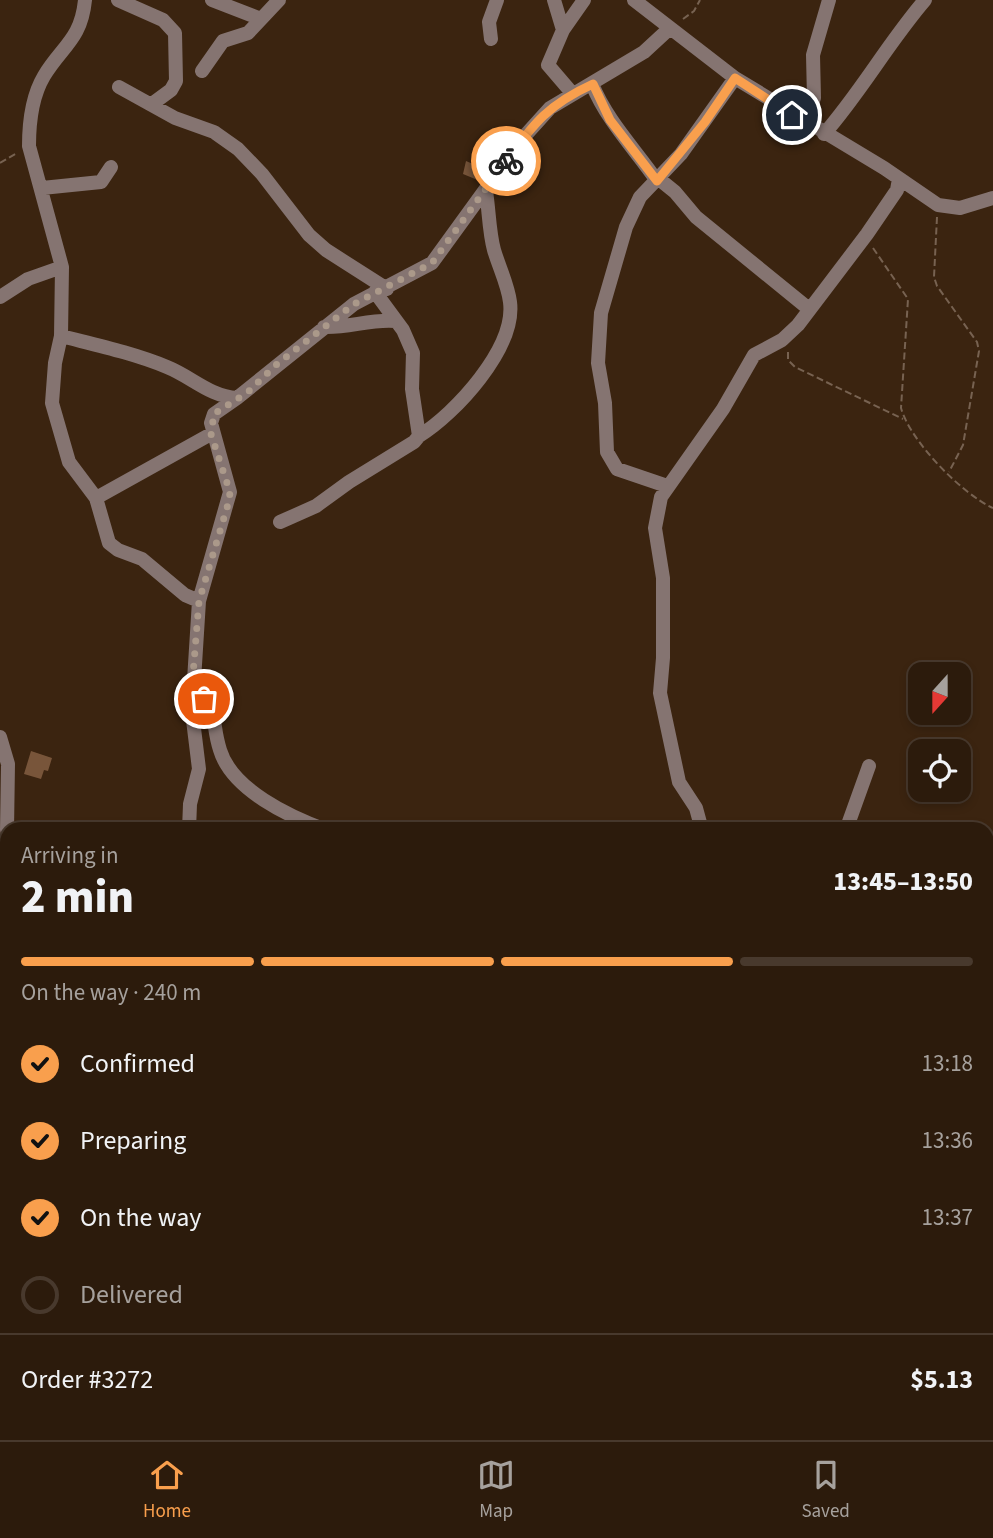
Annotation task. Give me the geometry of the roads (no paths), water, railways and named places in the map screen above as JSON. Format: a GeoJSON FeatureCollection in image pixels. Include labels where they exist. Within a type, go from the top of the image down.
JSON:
{"type":"FeatureCollection","features":[{"type":"Feature","properties":{"kind":"street"},"geometry":{"type":"LineString","coordinates":[[85,0],[75,37],[38,88],[29,146],[62,267],[61,336],[53,379],[54,415],[69,462],[96,498],[109,543],[142,559],[185,595],[199,601]]}},
{"type":"Feature","properties":{"kind":"street"},"geometry":{"type":"LineString","coordinates":[[118,0],[163,20],[175,33],[176,81],[171,90],[152,104]]}},
{"type":"Feature","properties":{"kind":"street"},"geometry":{"type":"LineString","coordinates":[[212,0],[261,19]]}},
{"type":"Feature","properties":{"kind":"street"},"geometry":{"type":"LineString","coordinates":[[202,71],[223,40],[248,33],[279,0]]}},
{"type":"Feature","properties":{"kind":"street"},"geometry":{"type":"LineString","coordinates":[[491,39],[489,22],[497,0]]}},
{"type":"Feature","properties":{"kind":"street"},"geometry":{"type":"LineString","coordinates":[[554,0],[563,30]]}},
{"type":"Feature","properties":{"kind":"street"},"geometry":{"type":"LineString","coordinates":[[572,93],[548,65],[563,30],[584,0]]}},
{"type":"Feature","properties":{"kind":"street"},"geometry":{"type":"LineString","coordinates":[[634,0],[735,78],[937,205],[960,208],[993,198]]}},
{"type":"Feature","properties":{"kind":"street"},"geometry":{"type":"LineString","coordinates":[[805,123],[814,98],[813,55],[828,0]]}},
{"type":"Feature","properties":{"kind":"street"},"geometry":{"type":"LineString","coordinates":[[824,134],[848,106],[899,30],[925,0]]}},
{"type":"Feature","properties":{"kind":"street"},"geometry":{"type":"LineString","coordinates":[[214,414],[254,387],[324,327],[381,290],[432,263],[531,127],[550,108],[644,52],[669,27]]}},
{"type":"Feature","properties":{"kind":"street"},"geometry":{"type":"LineString","coordinates":[[667,485],[634,477],[617,469],[607,452],[605,403],[598,363],[601,313],[626,227],[640,197],[658,180],[705,122],[735,78]]}},
{"type":"Feature","properties":{"kind":"street"},"geometry":{"type":"LineString","coordinates":[[593,84],[610,120],[658,180],[675,192],[696,217],[808,309]]}},
{"type":"Feature","properties":{"kind":"street"},"geometry":{"type":"LineString","coordinates":[[119,87],[175,118],[214,132],[238,149],[262,174],[309,234],[326,250],[381,290],[413,353],[412,389],[419,436]]}},
{"type":"Feature","properties":{"kind":"street"},"geometry":{"type":"LineString","coordinates":[[42,188],[101,183],[111,167]]}},
{"type":"Feature","properties":{"kind":"street"},"geometry":{"type":"LineString","coordinates":[[700,822],[696,808],[679,782],[660,694],[663,578],[655,528],[658,509],[667,485],[685,465],[723,409],[754,355],[782,340],[808,309],[867,234],[897,190],[899,179]]}},
{"type":"Feature","properties":{"kind":"street"},"geometry":{"type":"LineString","coordinates":[[280,522],[316,506],[441,421],[474,388],[496,350],[509,317],[510,303],[493,248],[486,191]]}},
{"type":"Feature","properties":{"kind":"street"},"geometry":{"type":"LineString","coordinates":[[0,297],[28,279],[62,267]]}},
{"type":"Feature","properties":{"kind":"street"},"geometry":{"type":"LineString","coordinates":[[324,327],[347,328],[371,321],[395,321]]}},
{"type":"Feature","properties":{"kind":"street"},"geometry":{"type":"LineString","coordinates":[[61,336],[148,359],[172,368],[209,391],[237,398]]}},
{"type":"Feature","properties":{"kind":"street"},"geometry":{"type":"LineString","coordinates":[[189,822],[190,804],[199,769],[192,687],[199,601],[230,492],[211,434],[215,402],[209,391]]}},
{"type":"Feature","properties":{"kind":"street"},"geometry":{"type":"LineString","coordinates":[[96,498],[211,434]]}},
{"type":"Feature","properties":{"kind":"street"},"geometry":{"type":"LineString","coordinates":[[192,687],[213,709],[220,750],[237,777],[286,815],[305,822]]}},
{"type":"Feature","properties":{"kind":"street"},"geometry":{"type":"LineString","coordinates":[[0,737],[8,764],[7,822]]}},
{"type":"Feature","properties":{"kind":"street"},"geometry":{"type":"LineString","coordinates":[[849,822],[869,766]]}}]}
